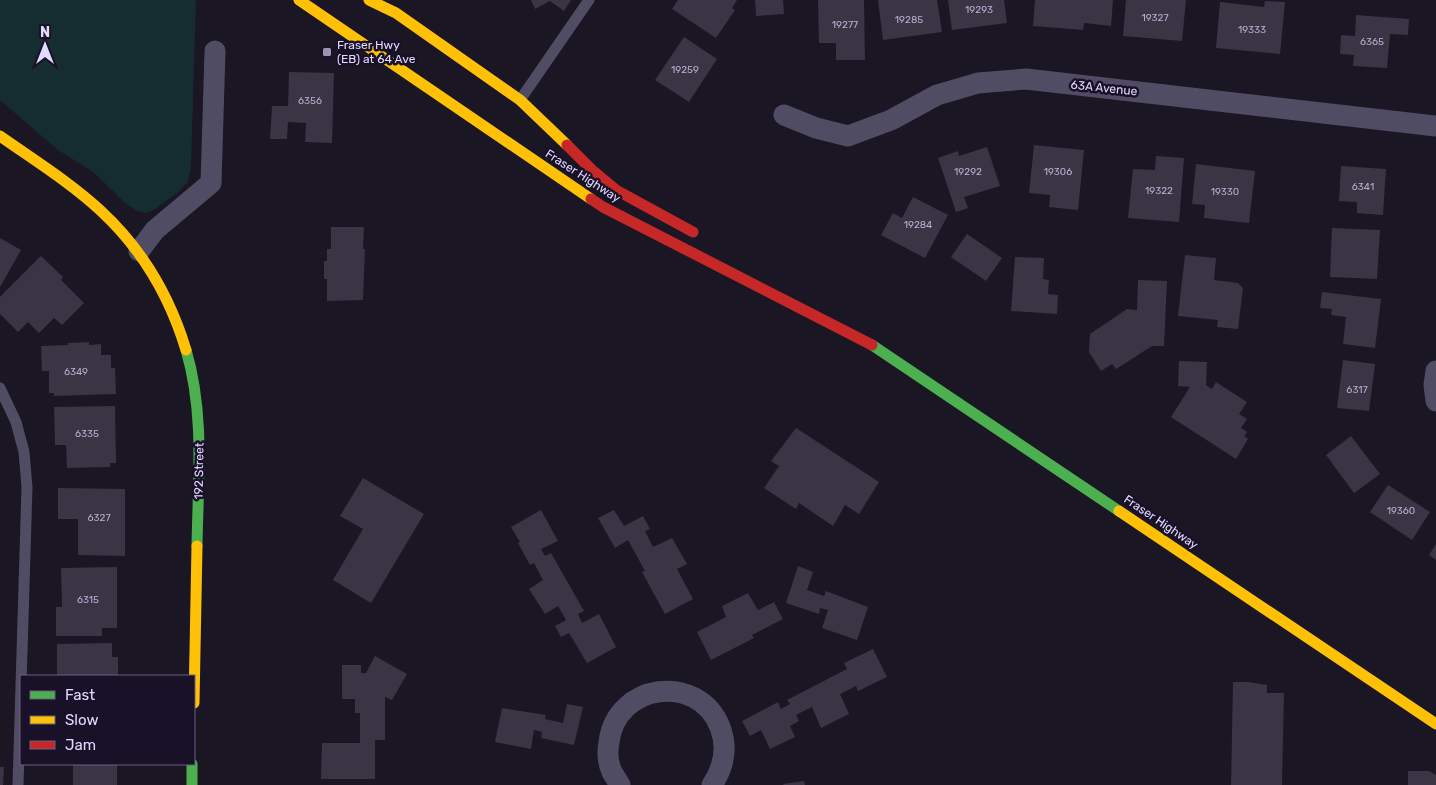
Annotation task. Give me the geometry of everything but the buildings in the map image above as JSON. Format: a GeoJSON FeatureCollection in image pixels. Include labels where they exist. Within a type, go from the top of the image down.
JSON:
{"type":"FeatureCollection","features":[{"type":"Feature","properties":{"kind":"main road","name":"Fraser Highway"},"geometry":{"type":"LineString","coordinates":[[299,0],[603,207],[871,344],[1436,724]]}},
{"type":"Feature","properties":{"kind":"main road","name":"Fraser Highway"},"geometry":{"type":"LineString","coordinates":[[369,0],[396,13],[520,100],[592,170],[616,190],[701,237]]}},
{"type":"Feature","properties":{"kind":"main road","name":"192 Street"},"geometry":{"type":"LineString","coordinates":[[0,136],[78,191],[102,212],[139,251],[154,275],[182,336],[193,371],[198,397],[199,450],[195,675]]}},
{"type":"Feature","properties":{"kind":"main road","name":"Fraser Highway"},"geometry":{"type":"LineString","coordinates":[[844,318],[871,344]]}},
{"type":"Feature","properties":{"kind":"main road"},"geometry":{"type":"LineString","coordinates":[[192,765],[192,785]]}},
{"type":"Feature","properties":{"kind":"street"},"geometry":{"type":"LineString","coordinates":[[139,251],[155,230],[210,183],[215,51]]}},
{"type":"Feature","properties":{"kind":"street","name":"63A Avenue"},"geometry":{"type":"LineString","coordinates":[[784,115],[816,128],[848,136],[891,120],[937,95],[978,83],[1026,79],[1436,126]]}},
{"type":"Feature","properties":{"kind":"street"},"geometry":{"type":"LineString","coordinates":[[1436,371],[1434,385],[1436,401]]}},
{"type":"Feature","properties":{"kind":"street"},"geometry":{"type":"LineString","coordinates":[[620,785],[612,771],[607,752],[610,732],[618,715],[632,701],[650,693],[669,690],[688,694],[704,704],[716,719],[724,737],[724,756],[719,774],[712,785]]}},
{"type":"Feature","properties":{"kind":"lane"},"geometry":{"type":"LineString","coordinates":[[520,100],[589,0]]}},
{"type":"Feature","properties":{"kind":"lane"},"geometry":{"type":"LineString","coordinates":[[0,388],[16,422],[24,452],[27,487],[21,675]]}},
{"type":"Feature","properties":{"kind":"lane"},"geometry":{"type":"LineString","coordinates":[[18,785],[20,719]]}},
{"type":"Feature","properties":{"kind":"green space"},"geometry":{"type":"Polygon","coordinates":[[[0,0],[196,0],[191,166],[188,181],[180,191],[155,209],[146,213],[137,211],[126,204],[93,172],[58,150],[0,100],[0,0]]]}},
{"type":"Feature","properties":{"kind":"traffic: fast"},"geometry":{"type":"LineString","coordinates":[[872,345],[1119,511]]}},
{"type":"Feature","properties":{"kind":"traffic: fast"},"geometry":{"type":"LineString","coordinates":[[186,350],[196,398],[198,423],[197,546]]}},
{"type":"Feature","properties":{"kind":"traffic: fast"},"geometry":{"type":"LineString","coordinates":[[192,765],[192,785]]}},
{"type":"Feature","properties":{"kind":"traffic: slow"},"geometry":{"type":"LineString","coordinates":[[299,0],[591,199]]}},
{"type":"Feature","properties":{"kind":"traffic: slow"},"geometry":{"type":"LineString","coordinates":[[369,0],[396,13],[520,100],[567,145]]}},
{"type":"Feature","properties":{"kind":"traffic: slow"},"geometry":{"type":"LineString","coordinates":[[0,136],[77,191],[116,226],[153,275],[172,311],[186,350]]}},
{"type":"Feature","properties":{"kind":"traffic: slow"},"geometry":{"type":"LineString","coordinates":[[1119,511],[1436,724]]}},
{"type":"Feature","properties":{"kind":"traffic: slow"},"geometry":{"type":"LineString","coordinates":[[195,675],[197,546]]}},
{"type":"Feature","properties":{"kind":"traffic: jam"},"geometry":{"type":"LineString","coordinates":[[567,145],[592,170],[616,190],[693,232]]}},
{"type":"Feature","properties":{"kind":"traffic: jam"},"geometry":{"type":"LineString","coordinates":[[591,199],[603,207],[872,345]]}},
{"type":"Feature","properties":{"kind":"place","name":"Fraser Hwy (EB) at 64 Ave"},"geometry":{"type":"Point","coordinates":[327,52]}}]}
